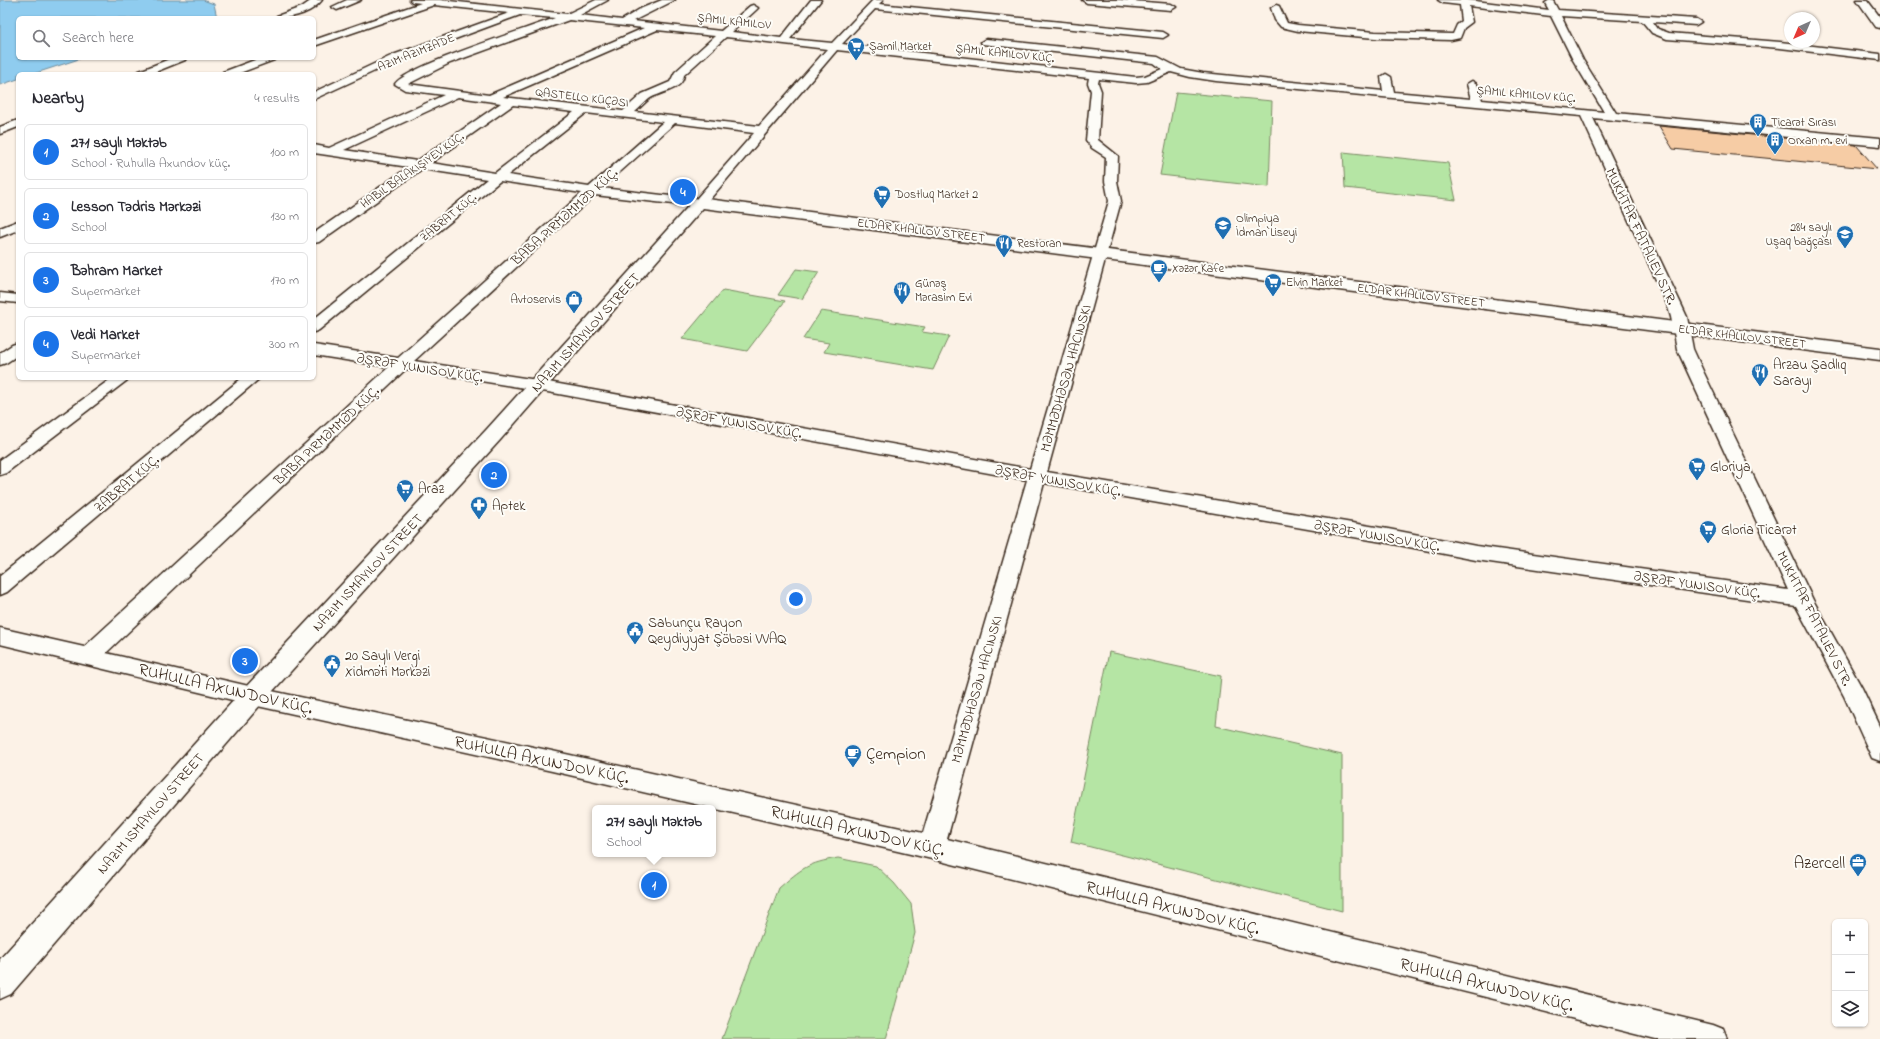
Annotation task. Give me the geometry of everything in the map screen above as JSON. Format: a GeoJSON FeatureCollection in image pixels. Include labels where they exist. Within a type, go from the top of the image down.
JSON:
{"type":"FeatureCollection","features":[{"type":"Feature","properties":{"kind":"street"},"geometry":{"type":"LineString","coordinates":[[285,16],[299,11],[317,0]]}},
{"type":"Feature","properties":{"kind":"street"},"geometry":{"type":"LineString","coordinates":[[337,7],[356,0]]}},
{"type":"Feature","properties":{"kind":"street","name":"ŞAMIL KAMILOV"},"geometry":{"type":"LineString","coordinates":[[415,0],[520,13],[572,16],[835,46]]}},
{"type":"Feature","properties":{"kind":"street"},"geometry":{"type":"LineString","coordinates":[[572,16],[603,0]]}},
{"type":"Feature","properties":{"kind":"street"},"geometry":{"type":"LineString","coordinates":[[625,22],[643,11],[670,0]]}},
{"type":"Feature","properties":{"kind":"street"},"geometry":{"type":"LineString","coordinates":[[784,40],[816,0]]}},
{"type":"Feature","properties":{"kind":"street"},"geometry":{"type":"LineString","coordinates":[[1087,0],[1171,7]]}},
{"type":"Feature","properties":{"kind":"street"},"geometry":{"type":"LineString","coordinates":[[1443,0],[1554,13],[1696,22]]}},
{"type":"Feature","properties":{"kind":"street"},"geometry":{"type":"LineString","coordinates":[[1548,0],[1578,60],[1612,115]]}},
{"type":"Feature","properties":{"kind":"street"},"geometry":{"type":"LineString","coordinates":[[1862,0],[1880,25]]}},
{"type":"Feature","properties":{"kind":"street"},"geometry":{"type":"LineString","coordinates":[[316,42],[432,2]]}},
{"type":"Feature","properties":{"kind":"street"},"geometry":{"type":"LineString","coordinates":[[536,2],[539,10],[538,14]]}},
{"type":"Feature","properties":{"kind":"street"},"geometry":{"type":"LineString","coordinates":[[875,3],[1161,42]]}},
{"type":"Feature","properties":{"kind":"street","name":"NAZIM ISMAYILOV STREET"},"geometry":{"type":"LineString","coordinates":[[0,983],[253,696],[537,386],[699,203],[835,46],[875,3]]}},
{"type":"Feature","properties":{"kind":"street"},"geometry":{"type":"LineString","coordinates":[[1276,8],[1280,20],[1284,24],[1298,28],[1383,35],[1451,38],[1457,36],[1460,27],[1467,22],[1464,3]]}},
{"type":"Feature","properties":{"kind":"street"},"geometry":{"type":"LineString","coordinates":[[625,115],[646,96],[674,84],[678,80],[679,74],[726,34],[753,8]]}},
{"type":"Feature","properties":{"kind":"street","name":"AZIM AZIMZADE"},"geometry":{"type":"LineString","coordinates":[[316,95],[397,58],[520,13]]}},
{"type":"Feature","properties":{"kind":"street","name":"QASTELLO KÜÇƏSI"},"geometry":{"type":"LineString","coordinates":[[572,16],[446,61],[427,69],[400,84],[405,87],[511,101],[762,130]]}},
{"type":"Feature","properties":{"kind":"street"},"geometry":{"type":"LineString","coordinates":[[1644,18],[1655,31],[1667,36],[1780,45],[1880,57]]}},
{"type":"Feature","properties":{"kind":"street"},"geometry":{"type":"LineString","coordinates":[[491,98],[658,26]]}},
{"type":"Feature","properties":{"kind":"street"},"geometry":{"type":"LineString","coordinates":[[986,42],[1161,42]]}},
{"type":"Feature","properties":{"kind":"street","name":"ŞAMIL KAMILOV KÜÇ."},"geometry":{"type":"LineString","coordinates":[[1161,42],[1163,65],[1170,69],[1221,77],[1880,142]]}},
{"type":"Feature","properties":{"kind":"street","name":"ŞAMIL KAMILOV KÜÇ."},"geometry":{"type":"LineString","coordinates":[[835,46],[1095,76],[1143,80],[1170,69]]}},
{"type":"Feature","properties":{"kind":"street"},"geometry":{"type":"LineString","coordinates":[[146,72],[176,60]]}},
{"type":"Feature","properties":{"kind":"street"},"geometry":{"type":"LineString","coordinates":[[232,72],[265,60]]}},
{"type":"Feature","properties":{"kind":"street"},"geometry":{"type":"LineString","coordinates":[[932,847],[1115,201],[1111,182],[1112,156],[1096,145],[1092,140],[1096,91],[1093,83],[1095,76]]}},
{"type":"Feature","properties":{"kind":"street"},"geometry":{"type":"LineString","coordinates":[[1386,77],[1389,94]]}},
{"type":"Feature","properties":{"kind":"street"},"geometry":{"type":"LineString","coordinates":[[1472,84],[1477,102]]}},
{"type":"Feature","properties":{"kind":"street"},"geometry":{"type":"LineString","coordinates":[[316,161],[331,152],[456,94]]}},
{"type":"Feature","properties":{"kind":"street","name":"HABIL BALAKIŞIYEV KÜÇ."},"geometry":{"type":"LineString","coordinates":[[316,238],[511,101]]}},
{"type":"Feature","properties":{"kind":"street","name":"ZABRAT KÜÇ."},"geometry":{"type":"LineString","coordinates":[[316,325],[496,178],[583,110]]}},
{"type":"Feature","properties":{"kind":"street","name":"MUKHTAR FATALIEV STR."},"geometry":{"type":"LineString","coordinates":[[1585,113],[1680,318],[1685,349],[1695,372],[1768,521],[1803,600],[1854,694],[1880,751]]}},
{"type":"Feature","properties":{"kind":"street","name":"BABA PIRMƏMMƏD KÜÇ."},"geometry":{"type":"LineString","coordinates":[[89,656],[401,364],[591,191],[672,120]]}},
{"type":"Feature","properties":{"kind":"street"},"geometry":{"type":"LineString","coordinates":[[0,131],[16,124]]}},
{"type":"Feature","properties":{"kind":"street"},"geometry":{"type":"LineString","coordinates":[[316,149],[496,178],[591,191],[699,203]]}},
{"type":"Feature","properties":{"kind":"street","name":"ELDAR KHALILOV STREET"},"geometry":{"type":"LineString","coordinates":[[699,203],[1100,253],[1880,354]]}},
{"type":"Feature","properties":{"kind":"street"},"geometry":{"type":"LineString","coordinates":[[0,233],[16,226]]}},
{"type":"Feature","properties":{"kind":"street"},"geometry":{"type":"LineString","coordinates":[[0,297],[16,299]]}},
{"type":"Feature","properties":{"kind":"street"},"geometry":{"type":"LineString","coordinates":[[0,360],[16,349]]}},
{"type":"Feature","properties":{"kind":"street","name":"ƏŞRƏF YUNISOV KÜÇ."},"geometry":{"type":"LineString","coordinates":[[316,350],[537,386],[1037,476],[1380,535],[1476,554],[1764,593],[1803,600]]}},
{"type":"Feature","properties":{"kind":"street"},"geometry":{"type":"LineString","coordinates":[[0,469],[119,380]]}},
{"type":"Feature","properties":{"kind":"street","name":"ZABRAT KÜÇ."},"geometry":{"type":"LineString","coordinates":[[0,587],[250,380]]}},
{"type":"Feature","properties":{"kind":"street","name":"RUHULLA AXUNDOV KÜÇ."},"geometry":{"type":"LineString","coordinates":[[0,636],[253,696],[567,764],[932,847],[1712,1039]]}},
{"type":"Feature","properties":{"kind":"green space"},"geometry":{"type":"Polygon","coordinates":[[[1176,92],[1272,101],[1269,187],[1160,175],[1176,92]]]}},
{"type":"Feature","properties":{"kind":"green space"},"geometry":{"type":"Polygon","coordinates":[[[1343,152],[1448,163],[1456,200],[1345,188],[1343,152]]]}},
{"type":"Feature","properties":{"kind":"green space"},"geometry":{"type":"Polygon","coordinates":[[[796,269],[819,272],[802,299],[778,295],[796,269]]]}},
{"type":"Feature","properties":{"kind":"green space"},"geometry":{"type":"Polygon","coordinates":[[[723,290],[785,301],[747,351],[682,339],[723,290]]]}},
{"type":"Feature","properties":{"kind":"green space"},"geometry":{"type":"Polygon","coordinates":[[[821,311],[925,327],[922,332],[949,336],[933,370],[824,352],[829,343],[803,339],[821,311]]]}},
{"type":"Feature","properties":{"kind":"green space"},"geometry":{"type":"Polygon","coordinates":[[[1109,652],[1221,676],[1216,726],[1342,755],[1342,911],[1071,842],[1109,652]]]}},
{"type":"Feature","properties":{"kind":"green space"},"geometry":{"type":"Polygon","coordinates":[[[838,858],[876,866],[894,883],[911,904],[915,933],[886,1039],[722,1039],[779,888],[806,867],[819,862],[838,858]]]}},
{"type":"Feature","properties":{"kind":"water"},"geometry":{"type":"Polygon","coordinates":[[[0,0],[203,0],[214,4],[217,16],[16,16],[16,60],[76,60],[39,72],[16,72],[16,80],[0,85],[0,0]]]}},
{"type":"Feature","properties":{"kind":"building"},"geometry":{"type":"Polygon","coordinates":[[[1659,126],[1856,145],[1877,169],[1673,149],[1659,126]]]}},
{"type":"Feature","properties":{"kind":"place","name":"Şamil Market"},"geometry":{"type":"Point","coordinates":[856,61]}},
{"type":"Feature","properties":{"kind":"place","name":"Ticarət Sırası"},"geometry":{"type":"Point","coordinates":[1758,137]}},
{"type":"Feature","properties":{"kind":"place","name":"Orxan m. evi"},"geometry":{"type":"Point","coordinates":[1775,155]}},
{"type":"Feature","properties":{"kind":"place","name":"Vedi Market"},"geometry":{"type":"Point","coordinates":[683,192]}},
{"type":"Feature","properties":{"kind":"place","name":"Dostluq Market 2"},"geometry":{"type":"Point","coordinates":[882,209]}},
{"type":"Feature","properties":{"kind":"place","name":"Olimpiya İdman Liseyi"},"geometry":{"type":"Point","coordinates":[1223,240]}},
{"type":"Feature","properties":{"kind":"place","name":"284 saylı Uşaq bağçası"},"geometry":{"type":"Point","coordinates":[1845,249]}},
{"type":"Feature","properties":{"kind":"place","name":"Restoran"},"geometry":{"type":"Point","coordinates":[1004,258]}},
{"type":"Feature","properties":{"kind":"place","name":"Xəzər Kafe"},"geometry":{"type":"Point","coordinates":[1159,283]}},
{"type":"Feature","properties":{"kind":"place","name":"Elvin Market"},"geometry":{"type":"Point","coordinates":[1273,297]}},
{"type":"Feature","properties":{"kind":"place","name":"Günəş Mərasim Evi"},"geometry":{"type":"Point","coordinates":[902,305]}},
{"type":"Feature","properties":{"kind":"place","name":"Avtoservis"},"geometry":{"type":"Point","coordinates":[574,314]}},
{"type":"Feature","properties":{"kind":"place","name":"Arzau Şadlıq Sarayı"},"geometry":{"type":"Point","coordinates":[1760,387]}},
{"type":"Feature","properties":{"kind":"place","name":"Lesson Tədris Mərkəzi"},"geometry":{"type":"Point","coordinates":[494,475]}},
{"type":"Feature","properties":{"kind":"place","name":"Gloriya"},"geometry":{"type":"Point","coordinates":[1697,481]}},
{"type":"Feature","properties":{"kind":"place","name":"Araz"},"geometry":{"type":"Point","coordinates":[405,503]}},
{"type":"Feature","properties":{"kind":"place","name":"Aptek"},"geometry":{"type":"Point","coordinates":[479,520]}},
{"type":"Feature","properties":{"kind":"place","name":"Gloria Ticarət"},"geometry":{"type":"Point","coordinates":[1708,544]}},
{"type":"Feature","properties":{"kind":"place","name":"Sabunçu Rayon Qeydiyyat Şöbəsi VVAQ"},"geometry":{"type":"Point","coordinates":[635,645]}},
{"type":"Feature","properties":{"kind":"place","name":"Bəhram Market"},"geometry":{"type":"Point","coordinates":[245,661]}},
{"type":"Feature","properties":{"kind":"place","name":"20 Saylı Vergi Xidməti Mərkəzi"},"geometry":{"type":"Point","coordinates":[332,678]}},
{"type":"Feature","properties":{"kind":"place","name":"Çempion"},"geometry":{"type":"Point","coordinates":[853,768]}},
{"type":"Feature","properties":{"kind":"place","name":"Azercell"},"geometry":{"type":"Point","coordinates":[1858,877]}},
{"type":"Feature","properties":{"kind":"place","name":"271 saylı Məktəb"},"geometry":{"type":"Point","coordinates":[654,885]}}]}
